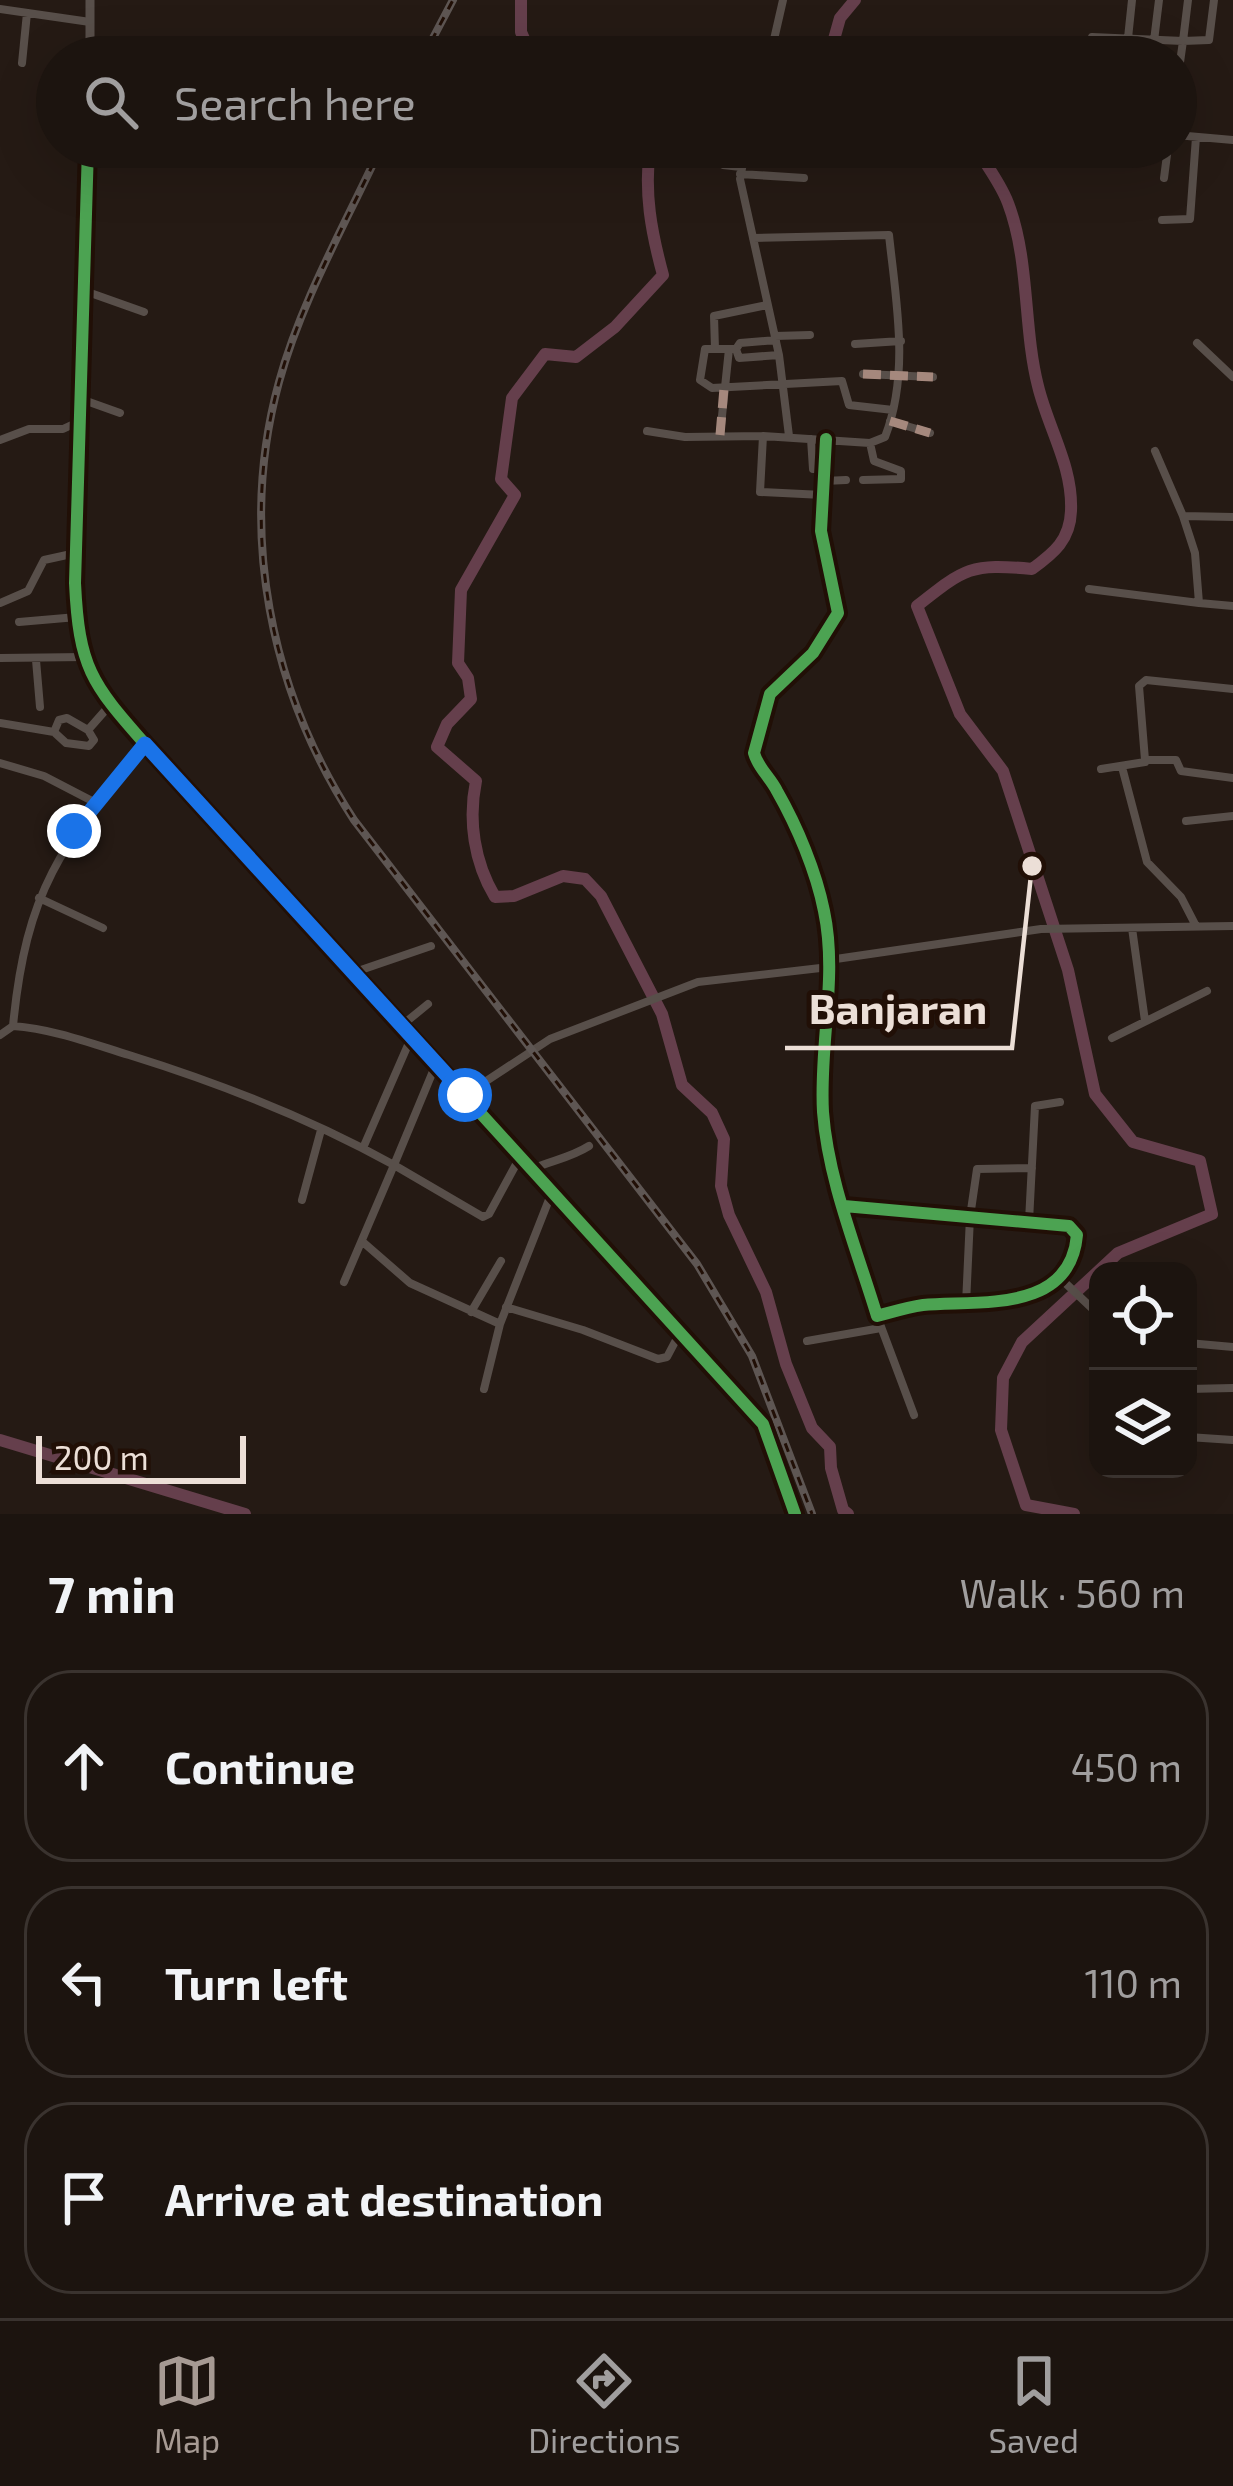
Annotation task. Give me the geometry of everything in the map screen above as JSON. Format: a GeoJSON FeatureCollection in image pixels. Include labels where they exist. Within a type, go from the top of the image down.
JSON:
{"type":"FeatureCollection","features":[{"type":"Feature","properties":{"kind":"street"},"geometry":{"type":"LineString","coordinates":[[90,0],[90,36]]}},
{"type":"Feature","properties":{"kind":"street"},"geometry":{"type":"LineString","coordinates":[[775,36],[783,0]]}},
{"type":"Feature","properties":{"kind":"street"},"geometry":{"type":"LineString","coordinates":[[1128,36],[1132,0]]}},
{"type":"Feature","properties":{"kind":"street"},"geometry":{"type":"LineString","coordinates":[[1154,36],[1160,0]]}},
{"type":"Feature","properties":{"kind":"street"},"geometry":{"type":"LineString","coordinates":[[1184,36],[1188,0]]}},
{"type":"Feature","properties":{"kind":"street"},"geometry":{"type":"LineString","coordinates":[[1197,40],[1209,40],[1214,0]]}},
{"type":"Feature","properties":{"kind":"street"},"geometry":{"type":"LineString","coordinates":[[0,9],[90,22]]}},
{"type":"Feature","properties":{"kind":"street"},"geometry":{"type":"LineString","coordinates":[[22,63],[27,13]]}},
{"type":"Feature","properties":{"kind":"street"},"geometry":{"type":"LineString","coordinates":[[1197,137],[1233,140]]}},
{"type":"Feature","properties":{"kind":"street"},"geometry":{"type":"LineString","coordinates":[[87,168],[76,554],[77,616],[92,680],[763,1424],[795,1514]]}},
{"type":"Feature","properties":{"kind":"street"},"geometry":{"type":"LineString","coordinates":[[732,168],[804,178]]}},
{"type":"Feature","properties":{"kind":"street"},"geometry":{"type":"LineString","coordinates":[[741,168],[779,355],[789,436]]}},
{"type":"Feature","properties":{"kind":"street"},"geometry":{"type":"LineString","coordinates":[[1164,178],[1165,168]]}},
{"type":"Feature","properties":{"kind":"street"},"geometry":{"type":"LineString","coordinates":[[1162,220],[1190,219],[1194,168]]}},
{"type":"Feature","properties":{"kind":"street"},"geometry":{"type":"LineString","coordinates":[[647,431],[870,443],[885,437],[901,341],[887,233],[753,238]]}},
{"type":"Feature","properties":{"kind":"street"},"geometry":{"type":"LineString","coordinates":[[82,290],[144,313]]}},
{"type":"Feature","properties":{"kind":"street"},"geometry":{"type":"LineString","coordinates":[[715,349],[714,316],[767,305]]}},
{"type":"Feature","properties":{"kind":"street"},"geometry":{"type":"LineString","coordinates":[[810,335],[704,351],[699,378],[712,388],[842,381],[849,405],[893,410]]}},
{"type":"Feature","properties":{"kind":"street"},"geometry":{"type":"LineString","coordinates":[[855,344],[901,341]]}},
{"type":"Feature","properties":{"kind":"street"},"geometry":{"type":"LineString","coordinates":[[1197,344],[1233,377]]}},
{"type":"Feature","properties":{"kind":"street"},"geometry":{"type":"LineString","coordinates":[[732,350],[740,358],[779,355]]}},
{"type":"Feature","properties":{"kind":"street"},"geometry":{"type":"LineString","coordinates":[[720,435],[732,350]]}},
{"type":"Feature","properties":{"kind":"street"},"geometry":{"type":"LineString","coordinates":[[863,374],[933,376]]}},
{"type":"Feature","properties":{"kind":"street"},"geometry":{"type":"LineString","coordinates":[[78,398],[120,413]]}},
{"type":"Feature","properties":{"kind":"street"},"geometry":{"type":"LineString","coordinates":[[890,421],[930,433]]}},
{"type":"Feature","properties":{"kind":"street"},"geometry":{"type":"LineString","coordinates":[[0,440],[29,429],[63,428],[78,422]]}},
{"type":"Feature","properties":{"kind":"street"},"geometry":{"type":"LineString","coordinates":[[63,428],[78,436]]}},
{"type":"Feature","properties":{"kind":"street"},"geometry":{"type":"LineString","coordinates":[[763,436],[760,492],[824,496]]}},
{"type":"Feature","properties":{"kind":"street"},"geometry":{"type":"LineString","coordinates":[[812,439],[813,469]]}},
{"type":"Feature","properties":{"kind":"street"},"geometry":{"type":"LineString","coordinates":[[826,440],[821,531],[838,613],[813,653],[770,694],[754,753],[780,795],[825,916],[829,964],[823,1108],[844,1206],[881,1328],[914,1415]]}},
{"type":"Feature","properties":{"kind":"street"},"geometry":{"type":"LineString","coordinates":[[863,480],[901,478],[901,471],[874,461],[870,443]]}},
{"type":"Feature","properties":{"kind":"street"},"geometry":{"type":"LineString","coordinates":[[1155,452],[1193,542],[1199,603]]}},
{"type":"Feature","properties":{"kind":"street"},"geometry":{"type":"LineString","coordinates":[[824,481],[846,480]]}},
{"type":"Feature","properties":{"kind":"street"},"geometry":{"type":"LineString","coordinates":[[1183,516],[1233,517]]}},
{"type":"Feature","properties":{"kind":"street"},"geometry":{"type":"LineString","coordinates":[[0,603],[28,591],[44,560],[76,554]]}},
{"type":"Feature","properties":{"kind":"street"},"geometry":{"type":"LineString","coordinates":[[1089,589],[1233,606]]}},
{"type":"Feature","properties":{"kind":"street"},"geometry":{"type":"LineString","coordinates":[[19,622],[77,616]]}},
{"type":"Feature","properties":{"kind":"street"},"geometry":{"type":"LineString","coordinates":[[0,658],[85,657]]}},
{"type":"Feature","properties":{"kind":"street"},"geometry":{"type":"LineString","coordinates":[[36,660],[40,707]]}},
{"type":"Feature","properties":{"kind":"street"},"geometry":{"type":"LineString","coordinates":[[1147,761],[1142,755],[1141,680],[1233,689]]}},
{"type":"Feature","properties":{"kind":"street"},"geometry":{"type":"LineString","coordinates":[[88,730],[110,705]]}},
{"type":"Feature","properties":{"kind":"street"},"geometry":{"type":"LineString","coordinates":[[0,723],[54,732],[75,746],[88,746],[94,740],[88,730],[62,718],[54,732]]}},
{"type":"Feature","properties":{"kind":"street"},"geometry":{"type":"LineString","coordinates":[[13,1026],[23,956],[39,898],[64,845],[145,744]]}},
{"type":"Feature","properties":{"kind":"street"},"geometry":{"type":"LineString","coordinates":[[1101,769],[1174,760],[1181,771],[1233,778]]}},
{"type":"Feature","properties":{"kind":"street"},"geometry":{"type":"LineString","coordinates":[[0,763],[44,776],[96,803]]}},
{"type":"Feature","properties":{"kind":"street"},"geometry":{"type":"LineString","coordinates":[[1122,767],[1147,862],[1181,897],[1196,926]]}},
{"type":"Feature","properties":{"kind":"street"},"geometry":{"type":"LineString","coordinates":[[1186,821],[1233,816]]}},
{"type":"Feature","properties":{"kind":"street"},"geometry":{"type":"LineString","coordinates":[[39,898],[103,928]]}},
{"type":"Feature","properties":{"kind":"street"},"geometry":{"type":"LineString","coordinates":[[465,1095],[550,1039],[705,980],[1041,929],[1233,926]]}},
{"type":"Feature","properties":{"kind":"street"},"geometry":{"type":"LineString","coordinates":[[1132,928],[1145,1021]]}},
{"type":"Feature","properties":{"kind":"street"},"geometry":{"type":"LineString","coordinates":[[352,973],[431,946]]}},
{"type":"Feature","properties":{"kind":"street"},"geometry":{"type":"LineString","coordinates":[[1112,1038],[1207,991]]}},
{"type":"Feature","properties":{"kind":"street"},"geometry":{"type":"LineString","coordinates":[[401,1026],[428,1004]]}},
{"type":"Feature","properties":{"kind":"street"},"geometry":{"type":"LineString","coordinates":[[0,1035],[13,1026],[46,1029],[179,1071],[363,1148],[482,1217],[489,1214],[520,1156]]}},
{"type":"Feature","properties":{"kind":"street"},"geometry":{"type":"LineString","coordinates":[[363,1148],[411,1037]]}},
{"type":"Feature","properties":{"kind":"street"},"geometry":{"type":"LineString","coordinates":[[344,1282],[436,1064]]}},
{"type":"Feature","properties":{"kind":"street"},"geometry":{"type":"LineString","coordinates":[[1029,1221],[1035,1106],[1060,1102]]}},
{"type":"Feature","properties":{"kind":"street"},"geometry":{"type":"LineString","coordinates":[[302,1200],[322,1130]]}},
{"type":"Feature","properties":{"kind":"street"},"geometry":{"type":"LineString","coordinates":[[532,1169],[568,1159],[589,1146]]}},
{"type":"Feature","properties":{"kind":"street"},"geometry":{"type":"LineString","coordinates":[[966,1304],[970,1216],[979,1168],[1032,1168]]}},
{"type":"Feature","properties":{"kind":"street"},"geometry":{"type":"LineString","coordinates":[[484,1389],[500,1324],[552,1192]]}},
{"type":"Feature","properties":{"kind":"street"},"geometry":{"type":"LineString","coordinates":[[844,1206],[1029,1221],[1069,1226],[1076,1232],[1075,1258],[1062,1280],[1008,1302],[920,1305],[877,1316]]}},
{"type":"Feature","properties":{"kind":"street"},"geometry":{"type":"LineString","coordinates":[[364,1243],[410,1283],[500,1324]]}},
{"type":"Feature","properties":{"kind":"street"},"geometry":{"type":"LineString","coordinates":[[471,1312],[501,1261]]}},
{"type":"Feature","properties":{"kind":"street"},"geometry":{"type":"LineString","coordinates":[[1062,1280],[1089,1305]]}},
{"type":"Feature","properties":{"kind":"street"},"geometry":{"type":"LineString","coordinates":[[506,1307],[658,1359],[667,1357],[676,1340]]}},
{"type":"Feature","properties":{"kind":"street"},"geometry":{"type":"LineString","coordinates":[[807,1341],[881,1328]]}},
{"type":"Feature","properties":{"kind":"street"},"geometry":{"type":"LineString","coordinates":[[1197,1344],[1233,1347]]}},
{"type":"Feature","properties":{"kind":"street"},"geometry":{"type":"LineString","coordinates":[[1197,1389],[1233,1388]]}},
{"type":"Feature","properties":{"kind":"street"},"geometry":{"type":"LineString","coordinates":[[1197,1438],[1233,1440]]}},
{"type":"Feature","properties":{"kind":"waterway"},"geometry":{"type":"LineString","coordinates":[[521,0],[523,36]]}},
{"type":"Feature","properties":{"kind":"waterway"},"geometry":{"type":"LineString","coordinates":[[835,36],[840,18],[855,0]]}},
{"type":"Feature","properties":{"kind":"waterway"},"geometry":{"type":"LineString","coordinates":[[649,168],[650,212],[663,275],[615,327],[576,357],[545,354],[512,398],[501,479],[515,495],[461,590],[458,663],[468,678],[471,699],[447,724],[437,747],[476,781],[475,840],[495,897],[514,896],[563,876],[585,879],[601,896],[662,1014],[682,1085],[712,1113],[724,1139],[721,1186],[729,1215],[766,1292],[786,1364],[812,1428],[830,1447],[831,1468],[848,1514]]}},
{"type":"Feature","properties":{"kind":"waterway"},"geometry":{"type":"LineString","coordinates":[[988,168],[1015,225],[1033,364],[1068,478],[1070,521],[1059,545],[1032,569],[970,571],[917,606],[960,714],[1003,771],[1068,970],[1095,1094],[1133,1142],[1200,1161],[1212,1214],[1118,1253],[1022,1342],[1003,1378],[1001,1430],[1026,1505],[1074,1514]]}},
{"type":"Feature","properties":{"kind":"waterway"},"geometry":{"type":"LineString","coordinates":[[0,1440],[245,1514]]}},
{"type":"Feature","properties":{"kind":"railway"},"geometry":{"type":"LineString","coordinates":[[434,36],[453,0]]}},
{"type":"Feature","properties":{"kind":"railway"},"geometry":{"type":"LineString","coordinates":[[371,168],[299,322],[267,439],[263,552],[283,664],[301,718],[354,820],[697,1264],[752,1356],[812,1514]]}},
{"type":"Feature","properties":{"kind":"marked path"},"geometry":{"type":"LineString","coordinates":[[863,374],[933,377]]}},
{"type":"Feature","properties":{"kind":"marked path"},"geometry":{"type":"LineString","coordinates":[[720,435],[724,388]]}},
{"type":"Feature","properties":{"kind":"marked path"},"geometry":{"type":"LineString","coordinates":[[890,421],[930,433]]}},
{"type":"Feature","properties":{"kind":"cycle path"},"geometry":{"type":"LineString","coordinates":[[87,168],[75,583],[80,635],[91,672],[145,744],[763,1424],[795,1514]]}},
{"type":"Feature","properties":{"kind":"cycle path"},"geometry":{"type":"LineString","coordinates":[[826,439],[821,531],[838,613],[813,653],[770,694],[754,753],[799,834],[824,911],[829,961],[822,1087],[826,1138],[837,1189],[877,1316],[923,1305],[994,1301],[1040,1291],[1058,1279],[1071,1260],[1077,1235],[1069,1226],[844,1206]]}},
{"type":"Feature","properties":{"kind":"place","name":"Banjaran"},"geometry":{"type":"Point","coordinates":[1032,866]}},
{"type":"Feature","properties":{"kind":"route"},"geometry":{"type":"LineString","coordinates":[[74,831],[145,744],[465,1095]]}}]}
